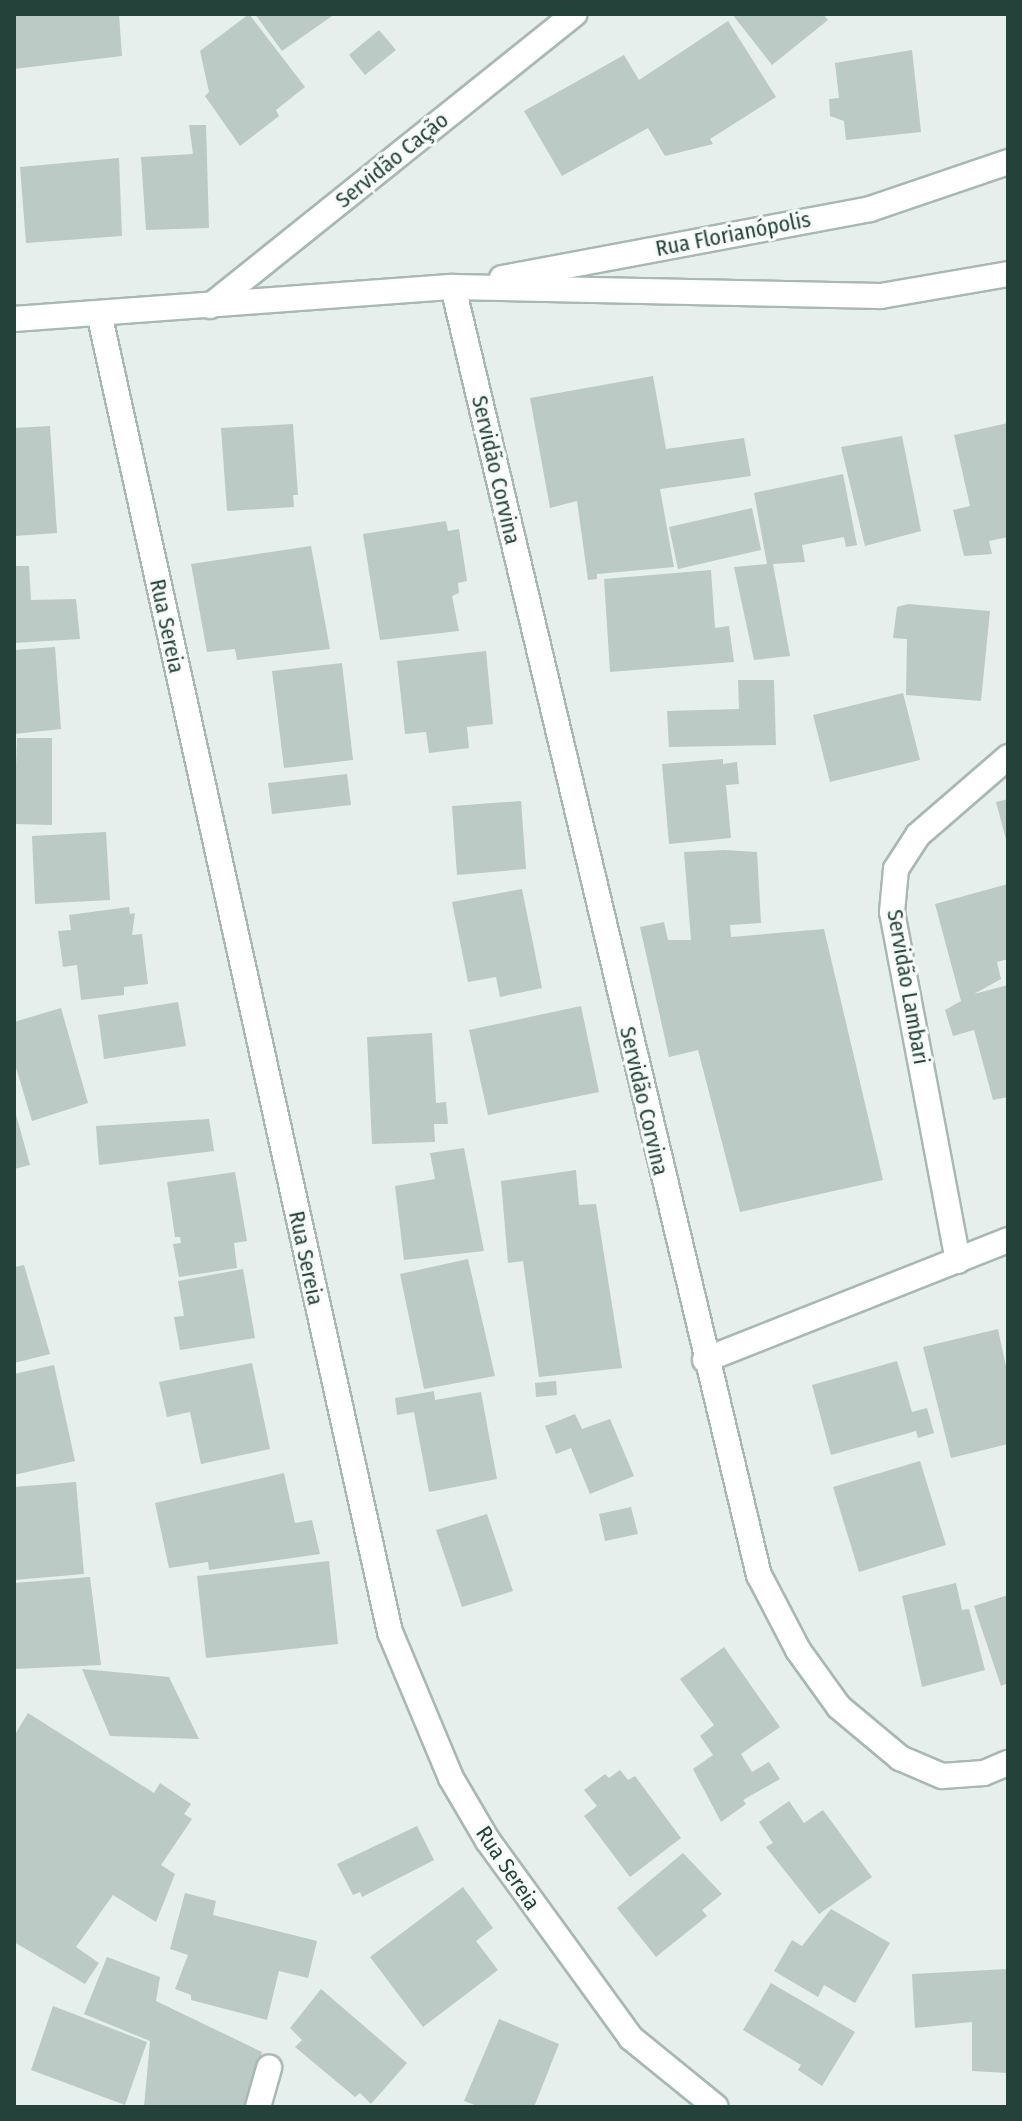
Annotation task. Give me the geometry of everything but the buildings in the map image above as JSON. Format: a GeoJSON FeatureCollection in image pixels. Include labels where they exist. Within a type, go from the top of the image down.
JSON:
{"type":"FeatureCollection","features":[{"type":"Feature","properties":{"kind":"street","name":"Servidão Cação"},"geometry":{"type":"LineString","coordinates":[[210,306],[575,14]]}},
{"type":"Feature","properties":{"kind":"street","name":"Rua Florianópolis"},"geometry":{"type":"LineString","coordinates":[[453,287],[870,209],[1008,162]]}},
{"type":"Feature","properties":{"kind":"street","name":"Rua Florianópolis"},"geometry":{"type":"LineString","coordinates":[[14,319],[453,287],[881,296],[1008,274]]}},
{"type":"Feature","properties":{"kind":"street","name":"Servidão Corvina"},"geometry":{"type":"LineString","coordinates":[[453,287],[705,1360],[759,1575],[798,1650],[839,1707],[900,1758],[942,1776],[984,1773],[1008,1763]]}},
{"type":"Feature","properties":{"kind":"street","name":"Rua Sereia"},"geometry":{"type":"LineString","coordinates":[[99,313],[390,1632],[451,1778],[488,1841],[631,2038],[716,2107]]}},
{"type":"Feature","properties":{"kind":"street","name":"Servidão Lambari"},"geometry":{"type":"LineString","coordinates":[[958,1261],[892,912],[896,869],[918,835],[1008,757]]}},
{"type":"Feature","properties":{"kind":"street"},"geometry":{"type":"LineString","coordinates":[[705,1360],[1008,1240]]}},
{"type":"Feature","properties":{"kind":"street"},"geometry":{"type":"LineString","coordinates":[[258,2107],[269,2068]]}}]}
